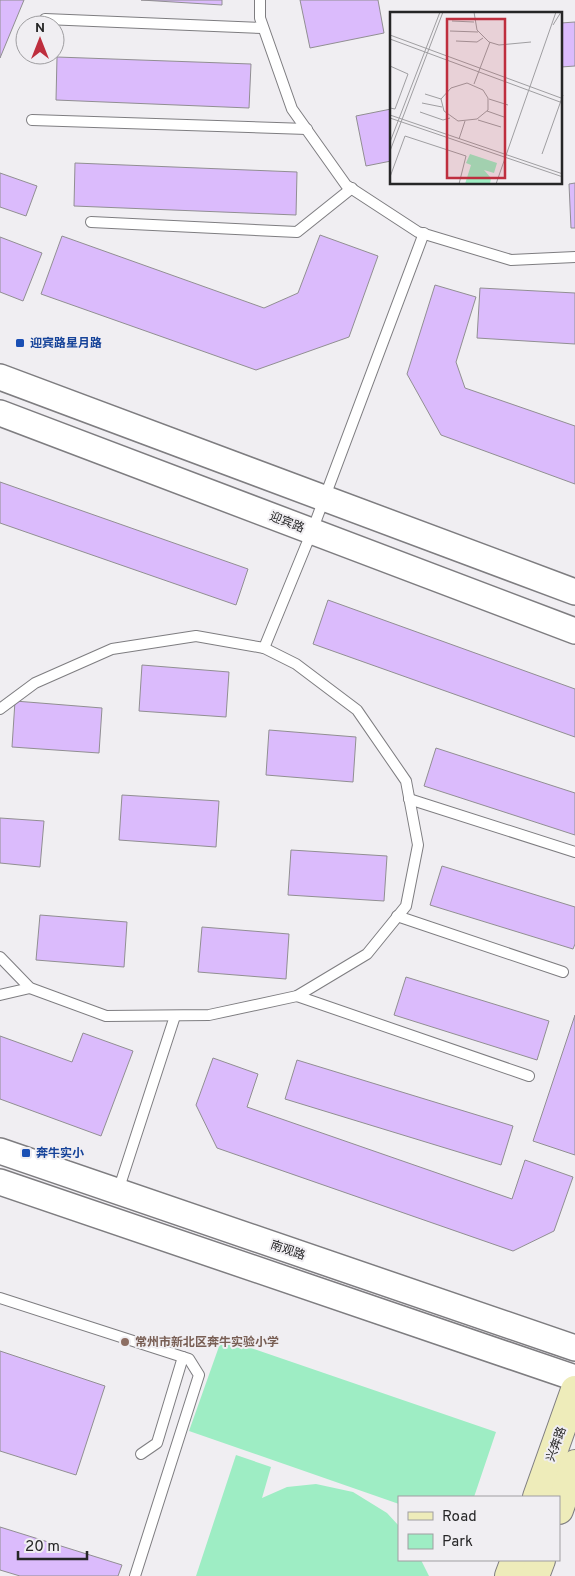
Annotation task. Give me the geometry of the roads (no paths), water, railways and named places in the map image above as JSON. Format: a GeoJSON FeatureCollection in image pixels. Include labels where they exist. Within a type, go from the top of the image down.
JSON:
{"type":"FeatureCollection","features":[{"type":"Feature","properties":{"kind":"main road","name":"兴奔路"},"geometry":{"type":"LineString","coordinates":[[537,1496],[575,1390]]}},
{"type":"Feature","properties":{"kind":"main road"},"geometry":{"type":"LineString","coordinates":[[560,1507],[575,1464]]}},
{"type":"Feature","properties":{"kind":"main road"},"geometry":{"type":"LineString","coordinates":[[509,1576],[515,1561]]}},
{"type":"Feature","properties":{"kind":"main road"},"geometry":{"type":"LineString","coordinates":[[536,1576],[541,1561]]}},
{"type":"Feature","properties":{"kind":"street"},"geometry":{"type":"LineString","coordinates":[[0,377],[575,592]]}},
{"type":"Feature","properties":{"kind":"street","name":"迎宾路"},"geometry":{"type":"LineString","coordinates":[[0,413],[575,631]]}},
{"type":"Feature","properties":{"kind":"street","name":"南观路"},"geometry":{"type":"LineString","coordinates":[[0,1151],[575,1348]]}},
{"type":"Feature","properties":{"kind":"street"},"geometry":{"type":"LineString","coordinates":[[0,1182],[575,1378]]}},
{"type":"Feature","properties":{"kind":"lane"},"geometry":{"type":"LineString","coordinates":[[260,0],[260,18],[292,109],[346,185],[418,232],[511,260],[575,257]]}},
{"type":"Feature","properties":{"kind":"lane"},"geometry":{"type":"LineString","coordinates":[[65,20],[263,28]]}},
{"type":"Feature","properties":{"kind":"lane"},"geometry":{"type":"LineString","coordinates":[[32,120],[307,128]]}},
{"type":"Feature","properties":{"kind":"lane"},"geometry":{"type":"LineString","coordinates":[[91,222],[297,232],[352,188]]}},
{"type":"Feature","properties":{"kind":"lane"},"geometry":{"type":"LineString","coordinates":[[264,648],[312,531],[424,233]]}},
{"type":"Feature","properties":{"kind":"lane"},"geometry":{"type":"LineString","coordinates":[[0,710],[35,683],[112,649],[196,636],[264,648],[296,664],[357,710],[406,781],[418,845],[406,906],[367,954],[297,996],[209,1015],[106,1016],[30,988],[0,957]]}},
{"type":"Feature","properties":{"kind":"lane"},"geometry":{"type":"LineString","coordinates":[[409,799],[575,852]]}},
{"type":"Feature","properties":{"kind":"lane"},"geometry":{"type":"LineString","coordinates":[[397,916],[563,972]]}},
{"type":"Feature","properties":{"kind":"lane"},"geometry":{"type":"LineString","coordinates":[[0,995],[30,988]]}},
{"type":"Feature","properties":{"kind":"lane"},"geometry":{"type":"LineString","coordinates":[[297,996],[529,1076]]}},
{"type":"Feature","properties":{"kind":"lane"},"geometry":{"type":"LineString","coordinates":[[118,1192],[175,1016]]}},
{"type":"Feature","properties":{"kind":"lane"},"geometry":{"type":"LineString","coordinates":[[0,1298],[184,1357],[189,1359],[199,1374],[134,1576]]}},
{"type":"Feature","properties":{"kind":"lane"},"geometry":{"type":"LineString","coordinates":[[141,1454],[156,1443],[184,1357]]}},
{"type":"Feature","properties":{"kind":"place","name":"迎宾路星月路"},"geometry":{"type":"Point","coordinates":[20,343]}},
{"type":"Feature","properties":{"kind":"place","name":"奔牛实小"},"geometry":{"type":"Point","coordinates":[26,1153]}},
{"type":"Feature","properties":{"kind":"place","name":"常州市新北区奔牛实验小学"},"geometry":{"type":"Point","coordinates":[125,1342]}}]}
